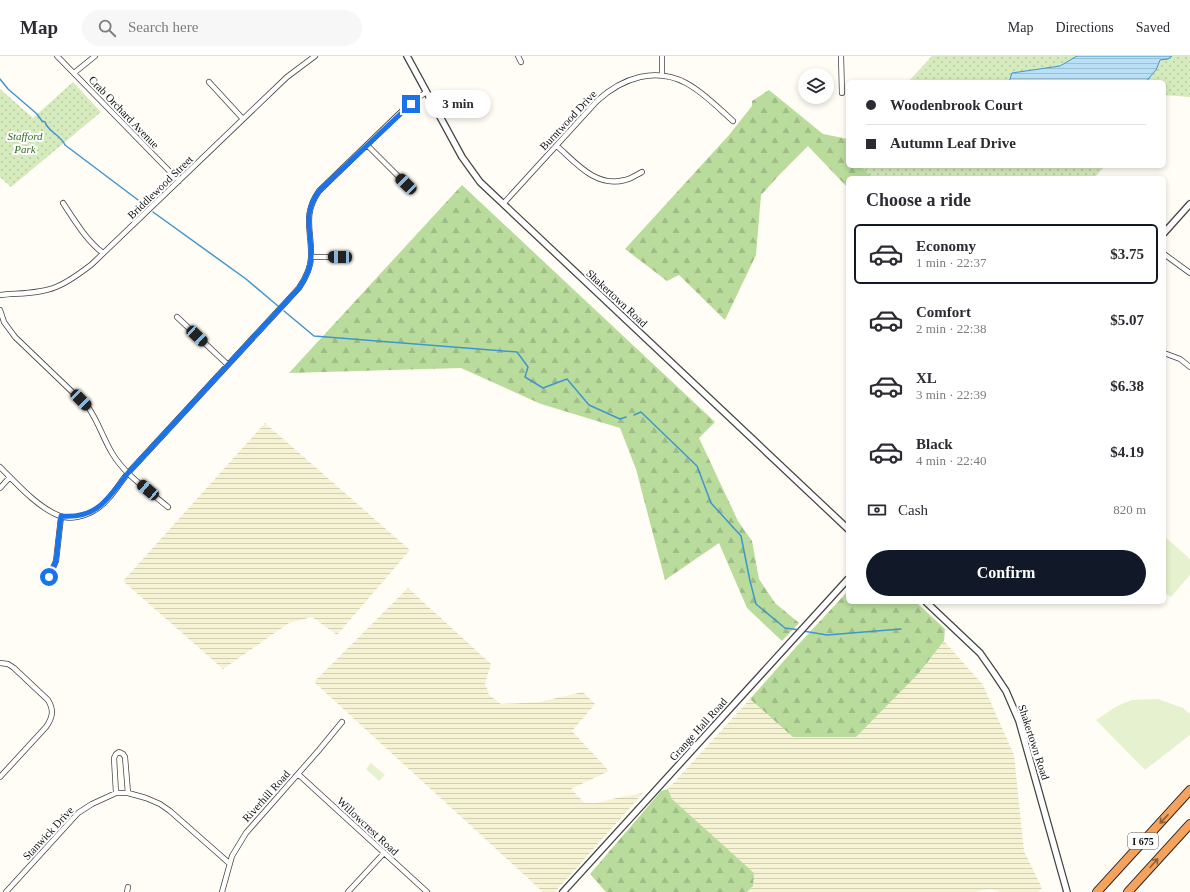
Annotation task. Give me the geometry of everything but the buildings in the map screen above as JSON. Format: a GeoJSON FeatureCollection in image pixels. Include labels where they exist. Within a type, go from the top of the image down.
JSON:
{"type":"FeatureCollection","features":[{"type":"Feature","properties":{"kind":"highway","name":"I 675"},"geometry":{"type":"LineString","coordinates":[[1097,892],[1190,790]]}},
{"type":"Feature","properties":{"kind":"highway","name":"I 675"},"geometry":{"type":"LineString","coordinates":[[1128,892],[1190,824]]}},
{"type":"Feature","properties":{"kind":"street","name":"Crab Orchard Avenue"},"geometry":{"type":"LineString","coordinates":[[57,56],[179,181]]}},
{"type":"Feature","properties":{"kind":"street"},"geometry":{"type":"LineString","coordinates":[[74,73],[95,56]]}},
{"type":"Feature","properties":{"kind":"street","name":"Shakertown Road"},"geometry":{"type":"LineString","coordinates":[[406,56],[468,167],[480,182],[846,527]]}},
{"type":"Feature","properties":{"kind":"street"},"geometry":{"type":"LineString","coordinates":[[518,56],[521,62]]}},
{"type":"Feature","properties":{"kind":"street"},"geometry":{"type":"LineString","coordinates":[[662,56],[662,75],[673,77],[694,87],[733,121]]}},
{"type":"Feature","properties":{"kind":"street"},"geometry":{"type":"LineString","coordinates":[[840,56],[842,93]]}},
{"type":"Feature","properties":{"kind":"street","name":"Briddlewood Street"},"geometry":{"type":"LineString","coordinates":[[0,295],[32,292],[56,287],[73,278],[91,265],[287,77],[313,57]]}},
{"type":"Feature","properties":{"kind":"street","name":"Burntwood Drive"},"geometry":{"type":"LineString","coordinates":[[503,204],[597,101],[612,89],[633,79],[648,75],[662,75]]}},
{"type":"Feature","properties":{"kind":"street"},"geometry":{"type":"LineString","coordinates":[[208,82],[243,119]]}},
{"type":"Feature","properties":{"kind":"street"},"geometry":{"type":"LineString","coordinates":[[0,467],[36,502],[51,512],[61,516],[72,517],[84,515],[96,510],[104,503],[128,473],[299,288],[310,267],[312,256],[308,220],[311,205],[321,189],[404,109],[426,92]]}},
{"type":"Feature","properties":{"kind":"street"},"geometry":{"type":"LineString","coordinates":[[367,145],[406,184]]}},
{"type":"Feature","properties":{"kind":"street"},"geometry":{"type":"LineString","coordinates":[[557,146],[586,172],[600,179],[611,182],[624,180],[642,172]]}},
{"type":"Feature","properties":{"kind":"street"},"geometry":{"type":"LineString","coordinates":[[63,203],[80,230],[103,254]]}},
{"type":"Feature","properties":{"kind":"street"},"geometry":{"type":"LineString","coordinates":[[1166,231],[1190,205]]}},
{"type":"Feature","properties":{"kind":"street"},"geometry":{"type":"LineString","coordinates":[[1166,255],[1190,273]]}},
{"type":"Feature","properties":{"kind":"street"},"geometry":{"type":"LineString","coordinates":[[312,256],[340,257]]}},
{"type":"Feature","properties":{"kind":"street"},"geometry":{"type":"LineString","coordinates":[[0,310],[4,322],[15,337],[88,407],[95,416],[112,454],[128,473],[168,507]]}},
{"type":"Feature","properties":{"kind":"street"},"geometry":{"type":"LineString","coordinates":[[177,317],[228,365]]}},
{"type":"Feature","properties":{"kind":"street"},"geometry":{"type":"LineString","coordinates":[[1166,354],[1180,359],[1190,367]]}},
{"type":"Feature","properties":{"kind":"street"},"geometry":{"type":"LineString","coordinates":[[0,488],[10,477]]}},
{"type":"Feature","properties":{"kind":"street"},"geometry":{"type":"LineString","coordinates":[[49,577],[56,561],[61,516]]}},
{"type":"Feature","properties":{"kind":"street","name":"Grange Hall Road"},"geometry":{"type":"LineString","coordinates":[[563,892],[846,581]]}},
{"type":"Feature","properties":{"kind":"street","name":"Shakertown Road"},"geometry":{"type":"LineString","coordinates":[[928,604],[980,653],[1006,691],[1019,721],[1067,892]]}},
{"type":"Feature","properties":{"kind":"street"},"geometry":{"type":"LineString","coordinates":[[0,663],[8,664],[14,668],[48,700],[53,713],[46,727],[0,777]]}},
{"type":"Feature","properties":{"kind":"street","name":"Riverhill Road"},"geometry":{"type":"LineString","coordinates":[[222,892],[229,863],[250,827],[342,722]]}},
{"type":"Feature","properties":{"kind":"street"},"geometry":{"type":"LineString","coordinates":[[116,793],[114,758],[119,752],[125,757],[128,793]]}},
{"type":"Feature","properties":{"kind":"street","name":"Willowcrest Road"},"geometry":{"type":"LineString","coordinates":[[298,774],[427,892]]}},
{"type":"Feature","properties":{"kind":"street","name":"Stanwick Drive"},"geometry":{"type":"LineString","coordinates":[[7,890],[78,813],[92,804],[116,793],[128,793],[155,801],[170,810],[229,863]]}},
{"type":"Feature","properties":{"kind":"street"},"geometry":{"type":"LineString","coordinates":[[348,892],[384,853]]}},
{"type":"Feature","properties":{"kind":"street"},"geometry":{"type":"LineString","coordinates":[[7,890],[13,892]]}},
{"type":"Feature","properties":{"kind":"shaded area"},"geometry":{"type":"Polygon","coordinates":[[[265,423],[410,550],[337,635],[312,617],[289,623],[223,669],[123,581],[265,423]]]}},
{"type":"Feature","properties":{"kind":"shaded area"},"geometry":{"type":"Polygon","coordinates":[[[408,588],[491,664],[485,683],[489,695],[501,704],[539,702],[583,692],[595,704],[572,731],[609,771],[571,789],[585,803],[596,803],[643,793],[555,892],[543,892],[314,682],[408,588]]]}},
{"type":"Feature","properties":{"kind":"shaded area"},"geometry":{"type":"Polygon","coordinates":[[[944,641],[983,685],[1014,755],[1024,851],[1042,888],[1038,892],[1001,892],[990,889],[975,892],[747,892],[753,886],[672,799],[668,789],[750,699],[793,736],[918,674],[944,641]]]}},
{"type":"Feature","properties":{"kind":"green space"},"geometry":{"type":"Polygon","coordinates":[[[932,56],[1190,56],[1190,97],[1166,95],[1166,80],[910,80],[932,56]]]}},
{"type":"Feature","properties":{"kind":"green space","name":"Stafford Park"},"geometry":{"type":"Polygon","coordinates":[[[73,82],[101,112],[11,187],[0,177],[0,89],[33,118],[73,82]]]}},
{"type":"Feature","properties":{"kind":"green space"},"geometry":{"type":"Polygon","coordinates":[[[769,90],[823,134],[846,139],[846,168],[1007,168],[1015,176],[846,176],[846,186],[808,146],[761,195],[756,255],[725,320],[679,275],[667,281],[625,249],[729,135],[752,106],[752,101],[769,90]]]}},
{"type":"Feature","properties":{"kind":"green space"},"geometry":{"type":"Polygon","coordinates":[[[862,168],[1103,168],[1096,176],[871,176],[862,168]]]}},
{"type":"Feature","properties":{"kind":"green space"},"geometry":{"type":"Polygon","coordinates":[[[462,185],[715,422],[699,438],[738,521],[752,541],[759,579],[775,603],[799,623],[782,641],[747,608],[719,543],[665,580],[636,469],[620,428],[541,404],[461,368],[289,373],[462,185]]]}},
{"type":"Feature","properties":{"kind":"green space"},"geometry":{"type":"Polygon","coordinates":[[[1166,538],[1190,559],[1190,575],[1171,597],[1166,593],[1166,538]]]}},
{"type":"Feature","properties":{"kind":"green space"},"geometry":{"type":"Polygon","coordinates":[[[846,593],[846,604],[918,604],[945,629],[944,641],[918,674],[856,737],[793,737],[750,699],[846,593]]]}},
{"type":"Feature","properties":{"kind":"green space"},"geometry":{"type":"Polygon","coordinates":[[[1158,699],[1183,708],[1190,714],[1190,735],[1145,770],[1096,720],[1117,706],[1132,700],[1158,699]]]}},
{"type":"Feature","properties":{"kind":"green space"},"geometry":{"type":"Polygon","coordinates":[[[371,763],[385,775],[379,781],[366,769],[371,763]]]}},
{"type":"Feature","properties":{"kind":"green space"},"geometry":{"type":"Polygon","coordinates":[[[668,789],[672,799],[754,873],[753,886],[747,892],[606,892],[590,874],[661,791],[668,789]]]}},
{"type":"Feature","properties":{"kind":"water"},"geometry":{"type":"Polygon","coordinates":[[[1077,56],[1172,56],[1168,59],[1160,60],[1156,70],[1148,80],[1010,80],[1012,73],[1060,66],[1077,56]]]}},
{"type":"Feature","properties":{"kind":"waterway"},"geometry":{"type":"LineString","coordinates":[[0,79],[8,89],[37,114],[42,121],[45,122],[65,145],[146,206]]}},
{"type":"Feature","properties":{"kind":"waterway"},"geometry":{"type":"LineString","coordinates":[[153,212],[246,279],[278,306]]}},
{"type":"Feature","properties":{"kind":"waterway"},"geometry":{"type":"LineString","coordinates":[[284,311],[314,336],[517,352],[528,367],[525,377],[543,388],[567,379],[589,405],[620,419],[626,417]]}},
{"type":"Feature","properties":{"kind":"waterway"},"geometry":{"type":"LineString","coordinates":[[634,415],[641,412],[697,466],[711,503],[741,536],[756,604],[785,628],[800,630]]}},
{"type":"Feature","properties":{"kind":"waterway"},"geometry":{"type":"LineString","coordinates":[[803,631],[827,635],[901,629]]}},
{"type":"Feature","properties":{"kind":"route"},"geometry":{"type":"LineString","coordinates":[[49,577],[56,561],[61,516],[72,517],[84,515],[96,510],[104,503],[128,473],[299,288],[310,267],[312,256],[308,215],[315,197],[321,189],[411,104]]}}]}
